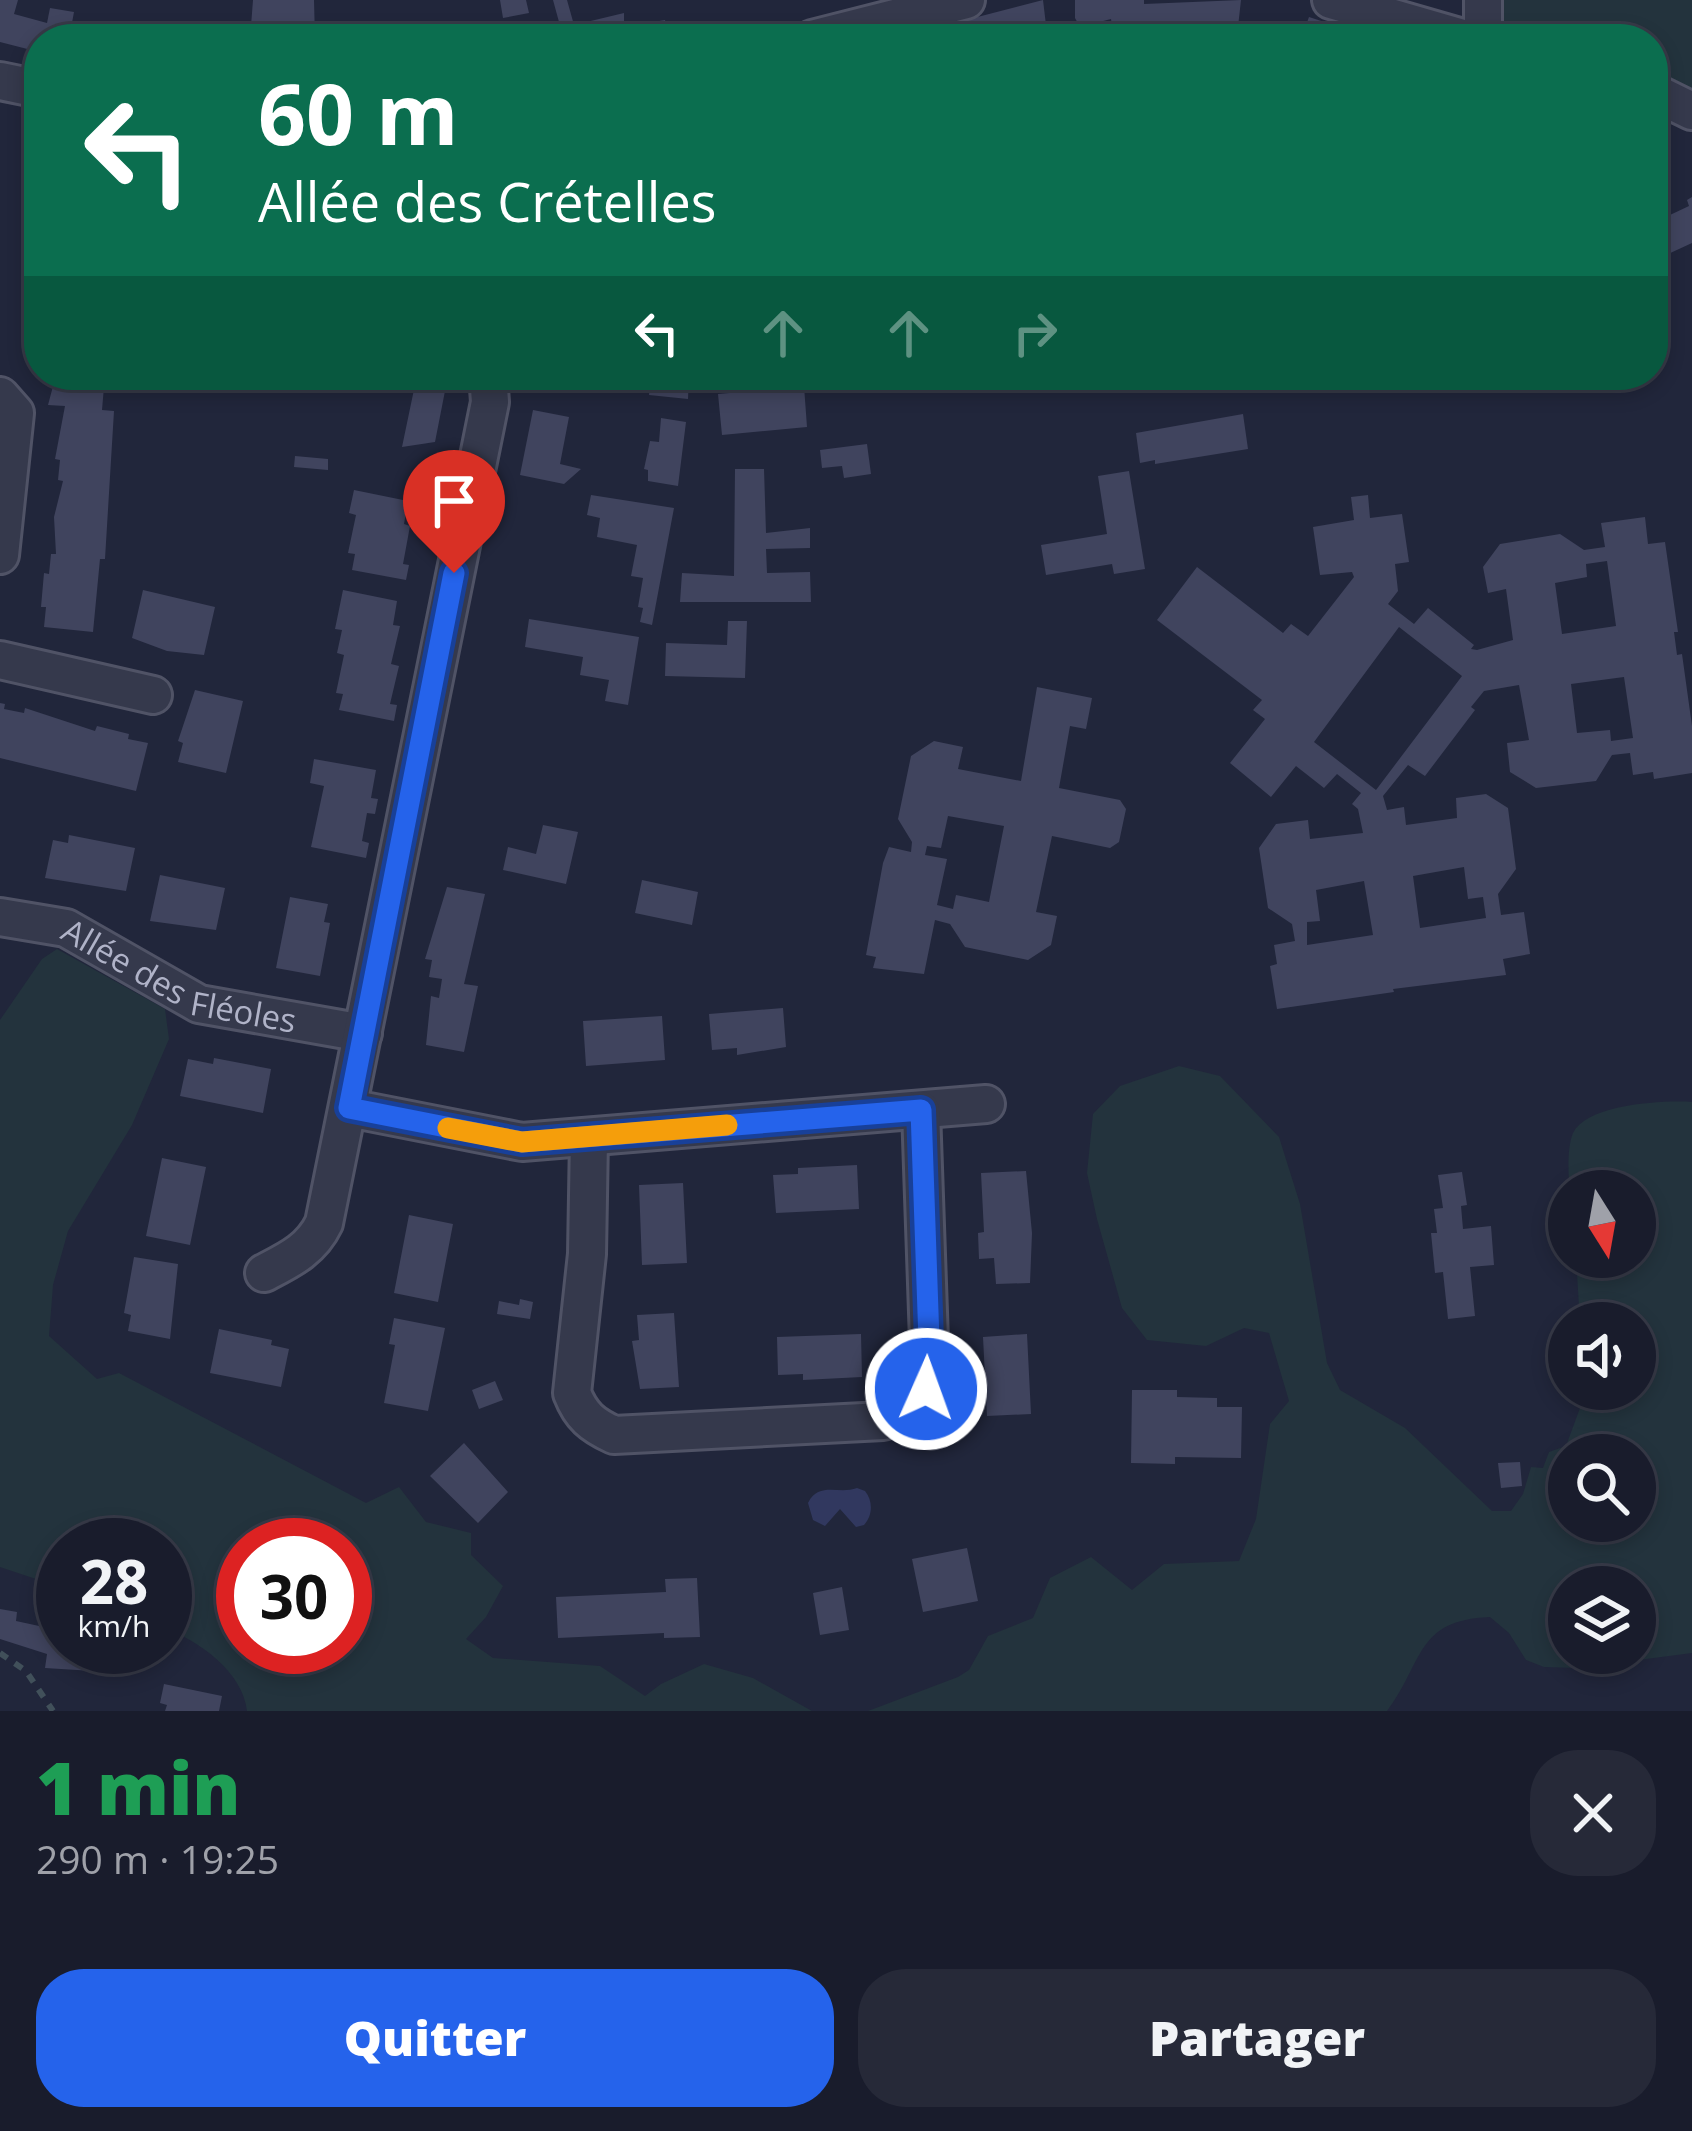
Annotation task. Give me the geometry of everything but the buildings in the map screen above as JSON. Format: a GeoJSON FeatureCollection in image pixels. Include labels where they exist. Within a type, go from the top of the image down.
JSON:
{"type":"FeatureCollection","features":[{"type":"Feature","properties":{"kind":"street"},"geometry":{"type":"LineString","coordinates":[[868,13],[966,0]]}},
{"type":"Feature","properties":{"kind":"street"},"geometry":{"type":"LineString","coordinates":[[1331,0],[1414,24]]}},
{"type":"Feature","properties":{"kind":"street"},"geometry":{"type":"LineString","coordinates":[[264,1273],[301,1254],[324,1223],[489,390]]}},
{"type":"Feature","properties":{"kind":"street"},"geometry":{"type":"LineString","coordinates":[[0,396],[15,413],[0,555]]}},
{"type":"Feature","properties":{"kind":"street"},"geometry":{"type":"LineString","coordinates":[[0,660],[153,695]]}},
{"type":"Feature","properties":{"kind":"street","name":"Allée des Fléoles"},"geometry":{"type":"LineString","coordinates":[[0,917],[66,928],[199,1004],[363,1033]]}},
{"type":"Feature","properties":{"kind":"street"},"geometry":{"type":"LineString","coordinates":[[349,1108],[522,1142],[986,1104]]}},
{"type":"Feature","properties":{"kind":"street"},"geometry":{"type":"LineString","coordinates":[[589,1138],[587,1254],[572,1393],[580,1412],[594,1426],[614,1436],[883,1421],[917,1405],[930,1370],[921,1110]]}},
{"type":"Feature","properties":{"kind":"path"},"geometry":{"type":"LineString","coordinates":[[0,1653],[26,1671],[53,1711]]}},
{"type":"Feature","properties":{"kind":"shaded area"},"geometry":{"type":"Polygon","coordinates":[[[1481,0],[1692,0],[1692,111],[1668,99],[1668,24],[1482,24],[1481,0]]]}},
{"type":"Feature","properties":{"kind":"shaded area"},"geometry":{"type":"Polygon","coordinates":[[[57,949],[165,1009],[169,1039],[132,1125],[68,1231],[53,1285],[49,1336],[97,1379],[119,1373],[366,1503],[399,1487],[426,1522],[471,1533],[471,1555],[503,1586],[486,1617],[466,1639],[493,1658],[600,1666],[645,1696],[704,1664],[753,1678],[812,1711],[247,1711],[230,1674],[372,1674],[372,1518],[216,1518],[216,1659],[192,1641],[192,1518],[36,1518],[36,1579],[0,1567],[0,1020],[42,959],[57,949]]]}},
{"type":"Feature","properties":{"kind":"shaded area"},"geometry":{"type":"Polygon","coordinates":[[[1179,1066],[1220,1076],[1279,1137],[1300,1204],[1327,1363],[1340,1390],[1405,1428],[1492,1511],[1511,1511],[1523,1494],[1531,1467],[1543,1468],[1548,1455],[1548,1542],[1656,1542],[1656,1434],[1570,1434],[1579,1410],[1656,1410],[1656,1302],[1579,1302],[1577,1278],[1656,1278],[1656,1170],[1569,1170],[1569,1153],[1573,1133],[1594,1116],[1646,1103],[1692,1102],[1692,1653],[1656,1658],[1656,1566],[1548,1566],[1548,1667],[1526,1660],[1509,1633],[1490,1617],[1466,1620],[1434,1635],[1387,1711],[868,1711],[969,1670],[988,1636],[1033,1618],[1050,1578],[1091,1557],[1132,1590],[1164,1564],[1239,1561],[1256,1519],[1270,1424],[1289,1401],[1269,1333],[1244,1328],[1206,1346],[1147,1340],[1122,1308],[1097,1219],[1087,1173],[1093,1114],[1120,1086],[1179,1066]]]}},
{"type":"Feature","properties":{"kind":"water"},"geometry":{"type":"Polygon","coordinates":[[[865,1491],[871,1504],[864,1525],[856,1527],[840,1509],[825,1526],[813,1520],[808,1503],[818,1492],[865,1491]]]}},
{"type":"Feature","properties":{"kind":"slow traffic"},"geometry":{"type":"LineString","coordinates":[[448,1128],[547,1142],[727,1125]]}},
{"type":"Feature","properties":{"kind":"route"},"geometry":{"type":"LineString","coordinates":[[454,573],[349,1108],[522,1142],[921,1110],[930,1370],[926,1389]]}}]}
